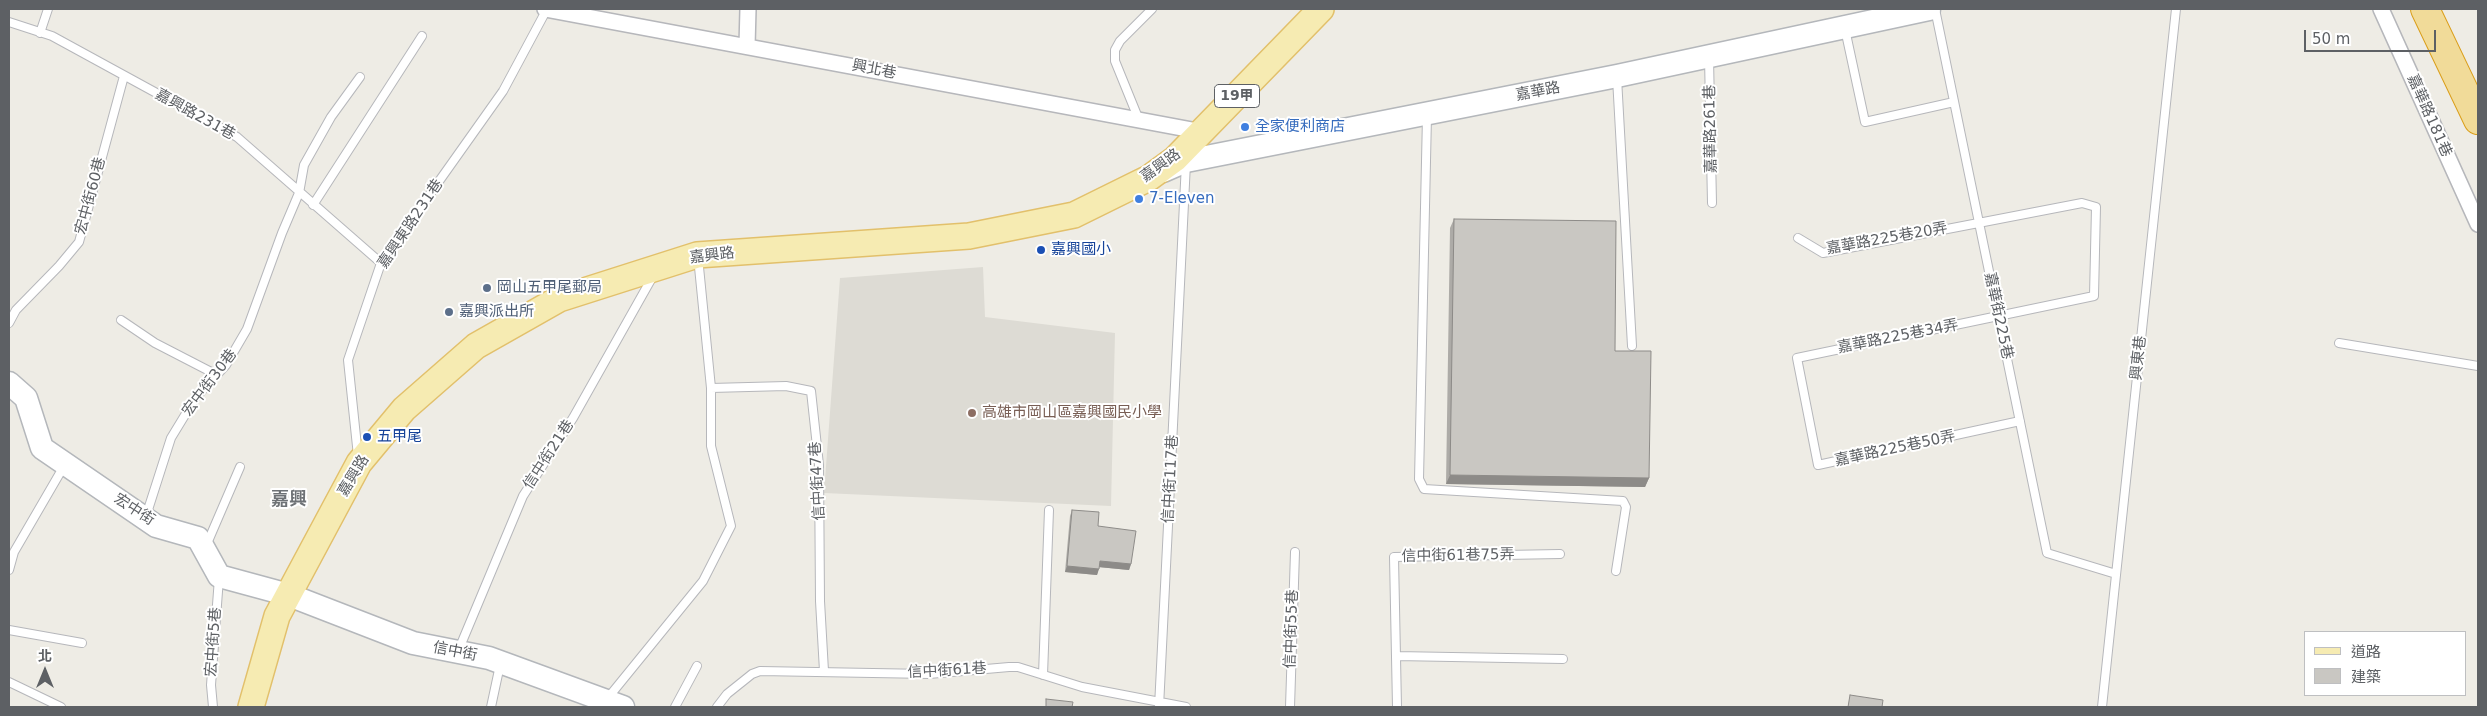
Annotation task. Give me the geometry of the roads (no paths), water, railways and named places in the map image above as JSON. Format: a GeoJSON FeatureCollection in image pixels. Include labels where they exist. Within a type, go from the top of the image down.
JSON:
{"type":"FeatureCollection","features":[{"type":"Feature","properties":{"kind":"highway"},"geometry":{"type":"LineString","coordinates":[[2425,9],[2478,120]]}},
{"type":"Feature","properties":{"kind":"main road","name":"嘉興路"},"geometry":{"type":"LineString","coordinates":[[251,707],[277,616],[359,463],[404,409],[476,346],[560,299],[698,255],[969,236],[1074,215],[1149,178],[1175,159],[1321,9]]}},
{"type":"Feature","properties":{"kind":"street","name":"興北巷"},"geometry":{"type":"LineString","coordinates":[[546,9],[1203,132]]}},
{"type":"Feature","properties":{"kind":"street"},"geometry":{"type":"LineString","coordinates":[[746,46],[748,9]]}},
{"type":"Feature","properties":{"kind":"street","name":"嘉華路"},"geometry":{"type":"LineString","coordinates":[[1149,178],[1186,161],[1617,76],[1929,9]]}},
{"type":"Feature","properties":{"kind":"street","name":"嘉華路181巷"},"geometry":{"type":"LineString","coordinates":[[2381,9],[2478,224]]}},
{"type":"Feature","properties":{"kind":"street","name":"宏中街"},"geometry":{"type":"LineString","coordinates":[[9,383],[26,398],[42,448],[156,526],[198,538],[219,576]]}},
{"type":"Feature","properties":{"kind":"street"},"geometry":{"type":"LineString","coordinates":[[219,576],[289,595]]}},
{"type":"Feature","properties":{"kind":"street","name":"信中街"},"geometry":{"type":"LineString","coordinates":[[289,595],[413,643],[501,663],[600,701]]}},
{"type":"Feature","properties":{"kind":"lane"},"geometry":{"type":"LineString","coordinates":[[40,33],[48,9]]}},
{"type":"Feature","properties":{"kind":"lane","name":"嘉興東路231巷"},"geometry":{"type":"LineString","coordinates":[[359,463],[348,360],[381,263],[503,90],[546,9]]}},
{"type":"Feature","properties":{"kind":"lane"},"geometry":{"type":"LineString","coordinates":[[1138,120],[1116,61],[1116,50],[1120,41],[1152,9]]}},
{"type":"Feature","properties":{"kind":"lane","name":"嘉華街225巷"},"geometry":{"type":"LineString","coordinates":[[1935,9],[2047,553],[2116,574]]}},
{"type":"Feature","properties":{"kind":"lane","name":"興東巷"},"geometry":{"type":"LineString","coordinates":[[2102,707],[2176,9]]}},
{"type":"Feature","properties":{"kind":"lane","name":"嘉興路231巷"},"geometry":{"type":"LineString","coordinates":[[9,22],[52,36],[237,137],[381,263]]}},
{"type":"Feature","properties":{"kind":"lane"},"geometry":{"type":"LineString","coordinates":[[1844,27],[1865,122],[1954,102]]}},
{"type":"Feature","properties":{"kind":"lane"},"geometry":{"type":"LineString","coordinates":[[313,205],[422,36]]}},
{"type":"Feature","properties":{"kind":"lane","name":"嘉華路261巷"},"geometry":{"type":"LineString","coordinates":[[1709,56],[1712,202]]}},
{"type":"Feature","properties":{"kind":"lane","name":"宏中街60巷"},"geometry":{"type":"LineString","coordinates":[[9,323],[16,310],[59,266],[78,242],[124,76]]}},
{"type":"Feature","properties":{"kind":"lane"},"geometry":{"type":"LineString","coordinates":[[1617,76],[1632,346]]}},
{"type":"Feature","properties":{"kind":"lane","name":"宏中街30巷"},"geometry":{"type":"LineString","coordinates":[[145,518],[171,438],[196,397],[226,365],[247,330],[275,251],[299,193],[304,165],[331,117],[360,77]]}},
{"type":"Feature","properties":{"kind":"lane"},"geometry":{"type":"LineString","coordinates":[[1427,114],[1419,479],[1424,489],[1623,501],[1626,507],[1616,571]]}},
{"type":"Feature","properties":{"kind":"lane","name":"信中街117巷"},"geometry":{"type":"LineString","coordinates":[[1159,704],[1186,161]]}},
{"type":"Feature","properties":{"kind":"lane","name":"嘉華路225巷20弄"},"geometry":{"type":"LineString","coordinates":[[1798,238],[1823,253],[2082,203],[2096,207]]}},
{"type":"Feature","properties":{"kind":"lane","name":"嘉華路225巷34弄"},"geometry":{"type":"LineString","coordinates":[[1797,358],[2094,296],[2096,207]]}},
{"type":"Feature","properties":{"kind":"lane"},"geometry":{"type":"LineString","coordinates":[[600,701],[703,581],[730,526],[711,446],[711,388],[698,255]]}},
{"type":"Feature","properties":{"kind":"lane","name":"信中街21巷"},"geometry":{"type":"LineString","coordinates":[[458,652],[523,496],[573,418],[659,266]]}},
{"type":"Feature","properties":{"kind":"lane"},"geometry":{"type":"LineString","coordinates":[[121,320],[155,343],[217,375]]}},
{"type":"Feature","properties":{"kind":"lane"},"geometry":{"type":"LineString","coordinates":[[2339,344],[2478,366]]}},
{"type":"Feature","properties":{"kind":"lane","name":"嘉華路225巷50弄"},"geometry":{"type":"LineString","coordinates":[[1797,358],[1818,466],[2020,421]]}},
{"type":"Feature","properties":{"kind":"lane","name":"信中街47巷"},"geometry":{"type":"LineString","coordinates":[[711,388],[786,386],[811,391],[820,465],[820,601],[824,671]]}},
{"type":"Feature","properties":{"kind":"lane"},"geometry":{"type":"LineString","coordinates":[[9,570],[14,552],[66,464]]}},
{"type":"Feature","properties":{"kind":"lane"},"geometry":{"type":"LineString","coordinates":[[204,550],[240,467]]}},
{"type":"Feature","properties":{"kind":"lane"},"geometry":{"type":"LineString","coordinates":[[1043,675],[1049,510]]}},
{"type":"Feature","properties":{"kind":"lane","name":"信中街55巷"},"geometry":{"type":"LineString","coordinates":[[1290,707],[1295,552]]}},
{"type":"Feature","properties":{"kind":"lane","name":"信中街61巷75弄"},"geometry":{"type":"LineString","coordinates":[[1397,707],[1394,557],[1560,554]]}},
{"type":"Feature","properties":{"kind":"lane","name":"宏中街5巷"},"geometry":{"type":"LineString","coordinates":[[213,707],[211,685],[219,576]]}},
{"type":"Feature","properties":{"kind":"lane"},"geometry":{"type":"LineString","coordinates":[[9,630],[82,643]]}},
{"type":"Feature","properties":{"kind":"lane"},"geometry":{"type":"LineString","coordinates":[[1396,656],[1563,659]]}},
{"type":"Feature","properties":{"kind":"lane"},"geometry":{"type":"LineString","coordinates":[[491,707],[501,663]]}},
{"type":"Feature","properties":{"kind":"lane"},"geometry":{"type":"LineString","coordinates":[[675,707],[698,666]]}},
{"type":"Feature","properties":{"kind":"lane","name":"信中街61巷"},"geometry":{"type":"LineString","coordinates":[[718,707],[727,694],[752,674],[760,671],[929,674],[1018,667],[1082,687],[1159,704],[1186,707]]}},
{"type":"Feature","properties":{"kind":"lane"},"geometry":{"type":"LineString","coordinates":[[9,682],[61,707]]}},
{"type":"Feature","properties":{"kind":"place","name":"全家便利商店"},"geometry":{"type":"Point","coordinates":[1245,127]}},
{"type":"Feature","properties":{"kind":"place","name":"7-Eleven"},"geometry":{"type":"Point","coordinates":[1139,199]}},
{"type":"Feature","properties":{"kind":"place","name":"嘉興國小"},"geometry":{"type":"Point","coordinates":[1041,250]}},
{"type":"Feature","properties":{"kind":"place","name":"岡山五甲尾郵局"},"geometry":{"type":"Point","coordinates":[487,288]}},
{"type":"Feature","properties":{"kind":"place","name":"嘉興派出所"},"geometry":{"type":"Point","coordinates":[449,312]}},
{"type":"Feature","properties":{"kind":"place","name":"高雄市岡山區嘉興國民小學"},"geometry":{"type":"Point","coordinates":[972,413]}},
{"type":"Feature","properties":{"kind":"place","name":"五甲尾"},"geometry":{"type":"Point","coordinates":[367,437]}},
{"type":"Feature","properties":{"kind":"district","name":"嘉興"},"geometry":{"type":"Point","coordinates":[289,500]}}]}
